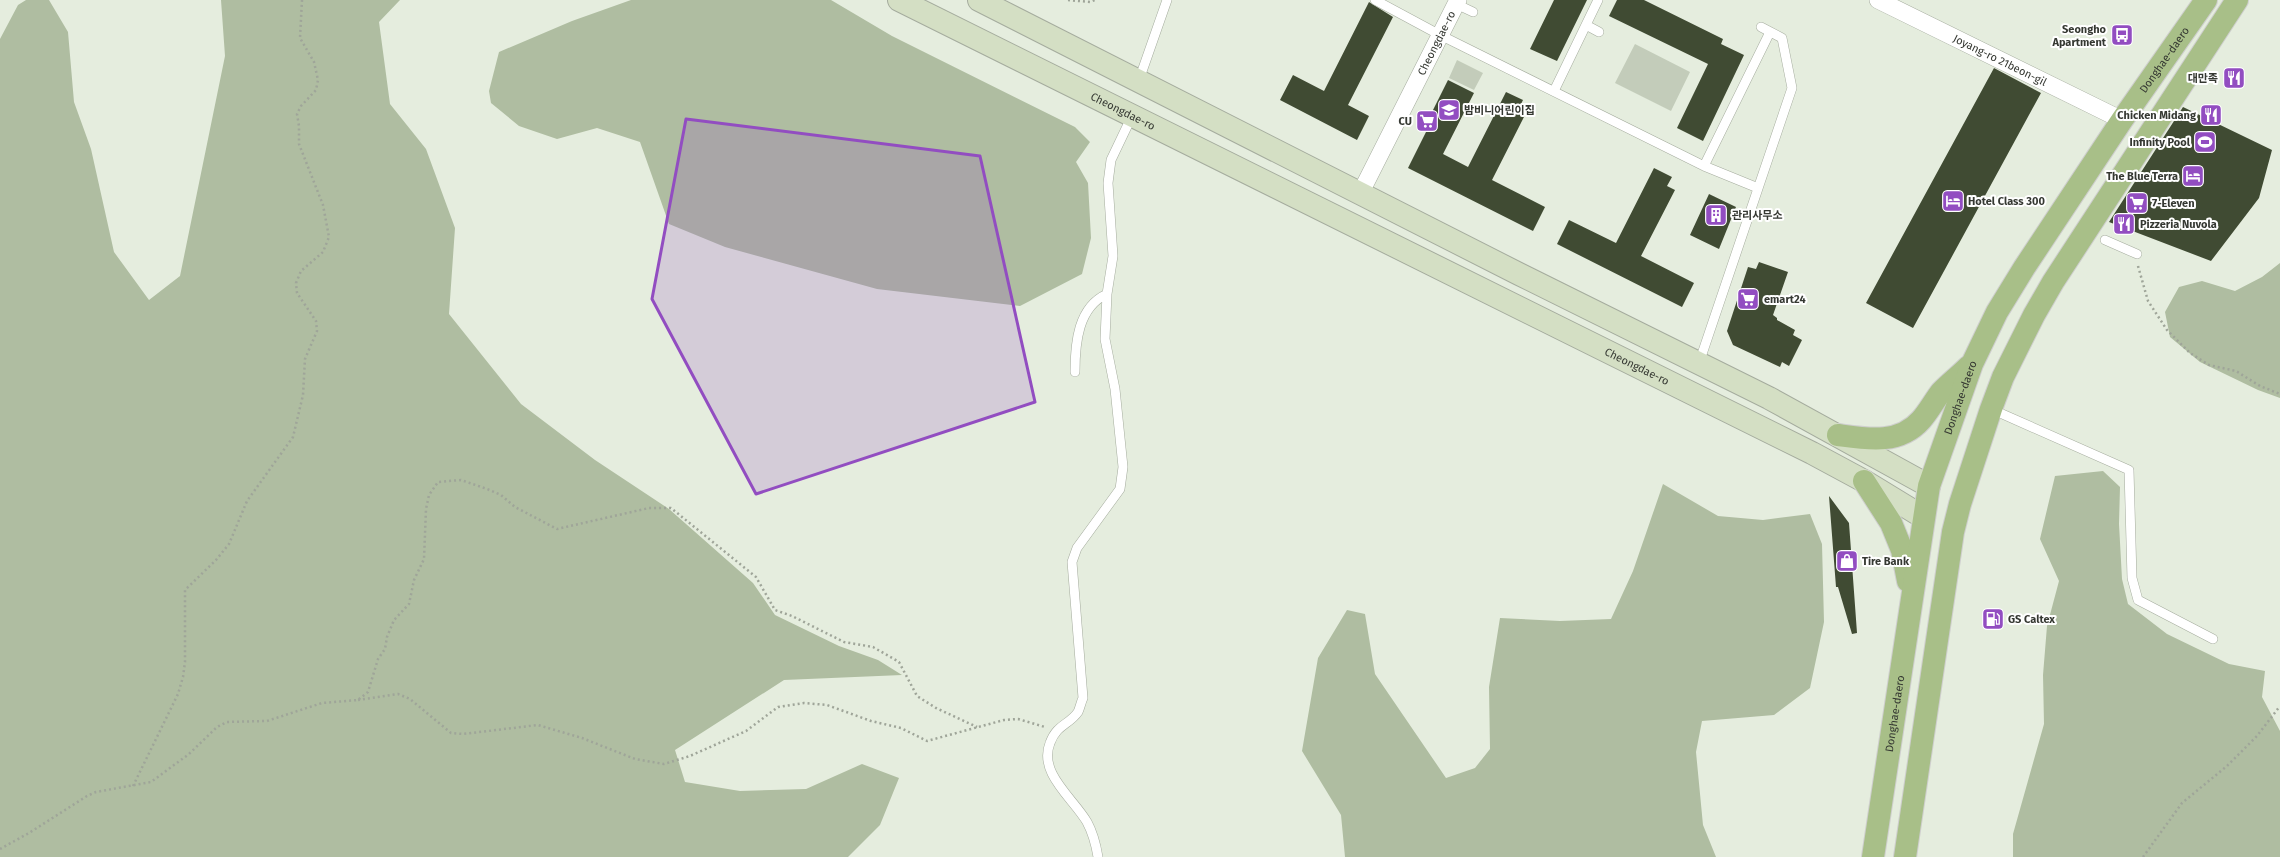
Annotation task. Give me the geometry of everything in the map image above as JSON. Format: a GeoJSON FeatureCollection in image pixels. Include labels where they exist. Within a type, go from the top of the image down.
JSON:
{"type":"FeatureCollection","features":[{"type":"Feature","properties":{"kind":"main road","name":"Donghae-daero"},"geometry":{"type":"LineString","coordinates":[[1873,857],[1923,517],[1929,486],[1972,364],[2004,298],[2122,120],[2206,0]]}},
{"type":"Feature","properties":{"kind":"main road"},"geometry":{"type":"LineString","coordinates":[[1905,857],[1953,532],[1960,504],[1991,409],[2018,347],[2053,282],[2237,0]]}},
{"type":"Feature","properties":{"kind":"main road"},"geometry":{"type":"LineString","coordinates":[[1838,435],[1870,440],[1893,438],[1910,431],[1921,420],[1941,393],[1972,364]]}},
{"type":"Feature","properties":{"kind":"main road"},"geometry":{"type":"LineString","coordinates":[[1864,481],[1891,523],[1897,537],[1902,550],[1911,598]]}},
{"type":"Feature","properties":{"kind":"main road"},"geometry":{"type":"LineString","coordinates":[[1929,486],[1960,504]]}},
{"type":"Feature","properties":{"kind":"main road"},"geometry":{"type":"LineString","coordinates":[[1923,517],[1953,532]]}},
{"type":"Feature","properties":{"kind":"street","name":"Cheongdae-ro"},"geometry":{"type":"LineString","coordinates":[[899,0],[1689,392],[1864,481],[1923,517]]}},
{"type":"Feature","properties":{"kind":"street"},"geometry":{"type":"LineString","coordinates":[[979,0],[1700,363],[1838,435],[1929,486]]}},
{"type":"Feature","properties":{"kind":"street","name":"Joyang-ro 21beon-gil"},"geometry":{"type":"LineString","coordinates":[[1878,0],[2122,120]]}},
{"type":"Feature","properties":{"kind":"street","name":"Cheongdae-ro"},"geometry":{"type":"LineString","coordinates":[[1347,222],[1457,2]]}},
{"type":"Feature","properties":{"kind":"street"},"geometry":{"type":"LineString","coordinates":[[1689,392],[1700,363]]}},
{"type":"Feature","properties":{"kind":"lane"},"geometry":{"type":"LineString","coordinates":[[1139,80],[1167,0]]}},
{"type":"Feature","properties":{"kind":"lane"},"geometry":{"type":"LineString","coordinates":[[1374,0],[1440,35],[1704,166],[1758,188]]}},
{"type":"Feature","properties":{"kind":"lane"},"geometry":{"type":"LineString","coordinates":[[1554,91],[1598,0]]}},
{"type":"Feature","properties":{"kind":"lane"},"geometry":{"type":"LineString","coordinates":[[1457,2],[1473,12]]}},
{"type":"Feature","properties":{"kind":"lane"},"geometry":{"type":"LineString","coordinates":[[1586,25],[1599,32]]}},
{"type":"Feature","properties":{"kind":"lane"},"geometry":{"type":"LineString","coordinates":[[1700,363],[1792,88],[1782,38],[1761,27]]}},
{"type":"Feature","properties":{"kind":"lane"},"geometry":{"type":"LineString","coordinates":[[1704,166],[1770,32]]}},
{"type":"Feature","properties":{"kind":"lane"},"geometry":{"type":"LineString","coordinates":[[1098,857],[1094,838],[1088,823],[1055,780],[1047,763],[1049,744],[1056,730],[1077,713],[1083,698],[1072,562],[1077,548],[1120,489],[1123,467],[1115,390],[1105,339],[1107,294],[1113,256],[1108,184],[1111,160],[1132,116]]}},
{"type":"Feature","properties":{"kind":"lane"},"geometry":{"type":"LineString","coordinates":[[2105,240],[2137,254]]}},
{"type":"Feature","properties":{"kind":"lane"},"geometry":{"type":"LineString","coordinates":[[1075,372],[1075,358],[1085,313],[1097,299],[1107,294]]}},
{"type":"Feature","properties":{"kind":"lane"},"geometry":{"type":"LineString","coordinates":[[1991,409],[2129,470],[2132,578],[2138,600],[2213,639]]}},
{"type":"Feature","properties":{"kind":"path"},"geometry":{"type":"LineString","coordinates":[[132,787],[178,694],[183,677],[185,662],[185,590],[216,560],[229,544],[247,501],[293,437],[303,395],[304,359],[317,331],[316,321],[297,293],[296,283],[300,271],[323,252],[329,237],[323,205],[299,144],[297,114],[300,106],[316,90],[318,80],[314,62],[300,38],[302,0]]}},
{"type":"Feature","properties":{"kind":"path"},"geometry":{"type":"LineString","coordinates":[[1068,0],[1090,2],[1095,0]]}},
{"type":"Feature","properties":{"kind":"path"},"geometry":{"type":"LineString","coordinates":[[2137,254],[2141,283],[2148,301],[2160,321],[2190,354],[2209,365],[2236,371],[2260,386],[2280,394]]}},
{"type":"Feature","properties":{"kind":"path"},"geometry":{"type":"LineString","coordinates":[[358,700],[368,692],[378,659],[385,649],[387,636],[394,620],[409,604],[414,580],[424,560],[424,522],[429,495],[438,482],[461,480],[501,495],[515,507],[557,529],[649,508],[671,508],[756,577],[775,610],[792,616],[844,642],[873,647],[899,662],[917,696],[936,708],[977,727]]}},
{"type":"Feature","properties":{"kind":"path"},"geometry":{"type":"LineString","coordinates":[[0,849],[24,836],[87,796],[113,789],[132,787],[151,782],[167,772],[216,727],[227,722],[267,721],[322,703],[358,700],[398,694],[410,699],[451,733],[463,734],[538,725],[582,738],[635,759],[664,764],[690,756],[746,731],[778,707],[804,702],[827,705],[872,721],[901,728],[927,741],[1004,720],[1018,719],[1056,730]]}},
{"type":"Feature","properties":{"kind":"path"},"geometry":{"type":"LineString","coordinates":[[2143,857],[2182,803],[2226,766],[2257,736],[2280,706]]}},
{"type":"Feature","properties":{"kind":"highlighted area"},"geometry":{"type":"Polygon","coordinates":[[[686,119],[980,156],[1035,402],[756,494],[652,299],[686,119]]]}},
{"type":"Feature","properties":{"kind":"green space"},"geometry":{"type":"Polygon","coordinates":[[[26,0],[49,0],[68,32],[74,102],[91,149],[114,252],[149,300],[180,276],[225,56],[221,0],[400,0],[379,22],[390,104],[426,149],[455,228],[449,314],[521,404],[595,460],[669,509],[753,583],[775,615],[839,646],[878,660],[902,675],[784,680],[675,750],[685,782],[740,791],[806,789],[862,764],[899,778],[880,825],[848,857],[0,857],[0,39],[18,5],[26,0]]]}},
{"type":"Feature","properties":{"kind":"green space"},"geometry":{"type":"Polygon","coordinates":[[[631,0],[831,0],[892,36],[1075,127],[1090,142],[1076,162],[1088,183],[1091,238],[1082,274],[1020,306],[877,289],[725,247],[669,224],[640,142],[597,128],[557,139],[519,126],[491,103],[489,91],[499,52],[572,21],[631,0]]]}},
{"type":"Feature","properties":{"kind":"green space"},"geometry":{"type":"Polygon","coordinates":[[[1635,44],[1690,72],[1671,111],[1615,83],[1635,44]]]}},
{"type":"Feature","properties":{"kind":"green space"},"geometry":{"type":"Polygon","coordinates":[[[1457,60],[1483,73],[1474,90],[1449,78],[1457,60]]]}},
{"type":"Feature","properties":{"kind":"green space"},"geometry":{"type":"Polygon","coordinates":[[[2280,263],[2280,398],[2258,390],[2200,362],[2170,337],[2165,312],[2179,287],[2202,281],[2235,291],[2262,277],[2280,263]]]}},
{"type":"Feature","properties":{"kind":"green space"},"geometry":{"type":"Polygon","coordinates":[[[2103,471],[2120,487],[2119,524],[2122,579],[2128,604],[2167,634],[2229,664],[2265,671],[2262,697],[2280,731],[2280,857],[2013,857],[2013,834],[2044,724],[2043,675],[2047,626],[2059,581],[2040,539],[2055,476],[2103,471]]]}},
{"type":"Feature","properties":{"kind":"green space"},"geometry":{"type":"Polygon","coordinates":[[[1663,484],[1718,516],[1763,520],[1810,514],[1822,544],[1824,622],[1810,688],[1774,715],[1702,721],[1696,752],[1703,825],[1716,857],[1345,857],[1341,815],[1302,751],[1318,658],[1347,610],[1365,614],[1375,674],[1446,778],[1475,768],[1490,749],[1489,687],[1500,618],[1560,621],[1611,619],[1633,571],[1663,484]]]}},
{"type":"Feature","properties":{"kind":"building"},"geometry":{"type":"Polygon","coordinates":[[[1554,0],[1587,0],[1557,61],[1530,49],[1554,0]]]}},
{"type":"Feature","properties":{"kind":"building"},"geometry":{"type":"Polygon","coordinates":[[[1617,0],[1644,0],[1723,39],[1721,44],[1744,55],[1703,141],[1677,128],[1708,64],[1609,16],[1617,0]]]}},
{"type":"Feature","properties":{"kind":"building"},"geometry":{"type":"Polygon","coordinates":[[[1369,2],[1393,17],[1348,105],[1369,116],[1357,140],[1280,100],[1293,75],[1324,91],[1369,2]]]}},
{"type":"Feature","properties":{"kind":"building"},"geometry":{"type":"Polygon","coordinates":[[[1994,68],[2041,93],[1913,328],[1866,303],[1994,68]]]}},
{"type":"Feature","properties":{"kind":"building"},"geometry":{"type":"Polygon","coordinates":[[[1448,80],[1474,93],[1443,154],[1468,167],[1506,92],[1523,100],[1518,110],[1526,113],[1492,180],[1545,207],[1533,231],[1408,168],[1429,126],[1426,124],[1448,80]]]}},
{"type":"Feature","properties":{"kind":"building","name":"The Blue Terra"},"geometry":{"type":"Polygon","coordinates":[[[2183,107],[2272,150],[2259,198],[2211,261],[2109,222],[2183,107]]]}},
{"type":"Feature","properties":{"kind":"building"},"geometry":{"type":"Polygon","coordinates":[[[1654,168],[1672,177],[1667,186],[1675,190],[1641,256],[1694,283],[1682,307],[1557,244],[1569,220],[1616,243],[1654,168]]]}},
{"type":"Feature","properties":{"kind":"building","name":"관리사무소"},"geometry":{"type":"Polygon","coordinates":[[[1709,194],[1736,207],[1719,249],[1690,235],[1709,194]]]}},
{"type":"Feature","properties":{"kind":"building"},"geometry":{"type":"Polygon","coordinates":[[[1759,262],[1788,272],[1773,315],[1777,318],[1777,320],[1795,330],[1793,335],[1802,340],[1789,366],[1782,362],[1780,367],[1733,345],[1727,331],[1748,267],[1756,269],[1759,262]]]}},
{"type":"Feature","properties":{"kind":"building"},"geometry":{"type":"Polygon","coordinates":[[[1829,496],[1849,523],[1857,633],[1852,634],[1838,587],[1836,587],[1829,496]]]}},
{"type":"Feature","properties":{"kind":"place","name":"Seongho Apartment"},"geometry":{"type":"Point","coordinates":[2122,35]}},
{"type":"Feature","properties":{"kind":"place","name":"대만족"},"geometry":{"type":"Point","coordinates":[2234,78]}},
{"type":"Feature","properties":{"kind":"place","name":"밤비니어린이집"},"geometry":{"type":"Point","coordinates":[1449,110]}},
{"type":"Feature","properties":{"kind":"place","name":"Chicken Midang"},"geometry":{"type":"Point","coordinates":[2211,115]}},
{"type":"Feature","properties":{"kind":"place","name":"CU"},"geometry":{"type":"Point","coordinates":[1427,121]}},
{"type":"Feature","properties":{"kind":"place","name":"Infinity Pool"},"geometry":{"type":"Point","coordinates":[2205,142]}},
{"type":"Feature","properties":{"kind":"place","name":"The Blue Terra"},"geometry":{"type":"Point","coordinates":[2193,176]}},
{"type":"Feature","properties":{"kind":"place","name":"Hotel Class 300"},"geometry":{"type":"Point","coordinates":[1953,201]}},
{"type":"Feature","properties":{"kind":"place","name":"7-Eleven"},"geometry":{"type":"Point","coordinates":[2137,203]}},
{"type":"Feature","properties":{"kind":"place","name":"관리사무소"},"geometry":{"type":"Point","coordinates":[1716,215]}},
{"type":"Feature","properties":{"kind":"place","name":"Pizzeria Nuvola"},"geometry":{"type":"Point","coordinates":[2124,224]}},
{"type":"Feature","properties":{"kind":"place","name":"emart24"},"geometry":{"type":"Point","coordinates":[1748,299]}},
{"type":"Feature","properties":{"kind":"place","name":"Tire Bank"},"geometry":{"type":"Point","coordinates":[1847,561]}},
{"type":"Feature","properties":{"kind":"place","name":"GS Caltex"},"geometry":{"type":"Point","coordinates":[1993,619]}}]}
